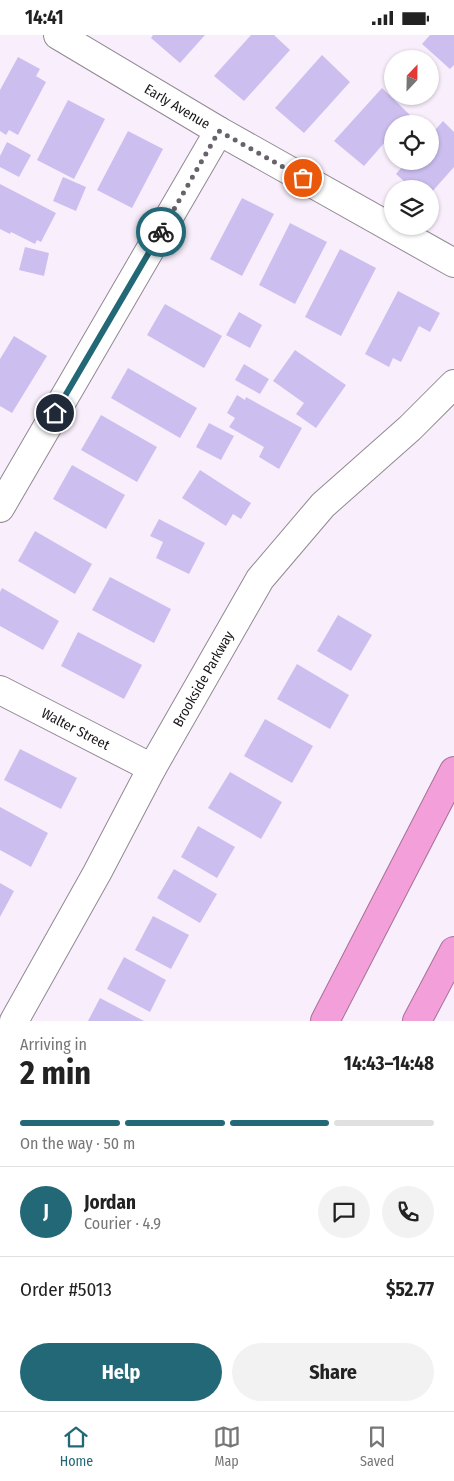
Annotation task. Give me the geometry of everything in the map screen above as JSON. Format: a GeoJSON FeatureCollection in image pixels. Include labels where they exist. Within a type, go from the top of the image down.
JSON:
{"type":"FeatureCollection","features":[{"type":"Feature","properties":{"kind":"highway"},"geometry":{"type":"LineString","coordinates":[[325,1021],[454,771]]}},
{"type":"Feature","properties":{"kind":"highway"},"geometry":{"type":"LineString","coordinates":[[417,1021],[454,951]]}},
{"type":"Feature","properties":{"kind":"street","name":"Early Avenue"},"geometry":{"type":"LineString","coordinates":[[58,35],[219,131],[454,263]]}},
{"type":"Feature","properties":{"kind":"street"},"geometry":{"type":"LineString","coordinates":[[0,508],[219,131]]}},
{"type":"Feature","properties":{"kind":"street","name":"Brookside Parkway"},"geometry":{"type":"LineString","coordinates":[[14,1021],[98,873],[152,768],[260,579],[323,505],[410,428],[454,384]]}},
{"type":"Feature","properties":{"kind":"street","name":"Walter Street"},"geometry":{"type":"LineString","coordinates":[[0,690],[152,768]]}},
{"type":"Feature","properties":{"kind":"building"},"geometry":{"type":"Polygon","coordinates":[[[153,35],[205,35],[180,63],[151,38],[153,35]]]}},
{"type":"Feature","properties":{"kind":"building"},"geometry":{"type":"Polygon","coordinates":[[[251,35],[274,35],[290,50],[244,101],[214,76],[251,35]]]}},
{"type":"Feature","properties":{"kind":"building"},"geometry":{"type":"Polygon","coordinates":[[[430,35],[454,35],[454,65],[450,69],[439,59],[439,50],[429,50],[422,44],[430,35]]]}},
{"type":"Feature","properties":{"kind":"building"},"geometry":{"type":"Polygon","coordinates":[[[322,55],[350,82],[304,133],[275,108],[322,55]]]}},
{"type":"Feature","properties":{"kind":"building"},"geometry":{"type":"Polygon","coordinates":[[[18,57],[40,69],[36,76],[46,82],[18,135],[9,130],[6,135],[0,131],[0,90],[18,57]]]}},
{"type":"Feature","properties":{"kind":"building"},"geometry":{"type":"Polygon","coordinates":[[[382,88],[384,90],[384,105],[400,105],[410,115],[384,115],[384,143],[364,166],[334,141],[382,88]]]}},
{"type":"Feature","properties":{"kind":"building"},"geometry":{"type":"Polygon","coordinates":[[[68,100],[105,119],[74,179],[37,160],[68,100]]]}},
{"type":"Feature","properties":{"kind":"building"},"geometry":{"type":"Polygon","coordinates":[[[443,121],[454,132],[454,167],[439,184],[439,180],[403,180],[396,174],[399,170],[439,170],[439,126],[443,121]]]}},
{"type":"Feature","properties":{"kind":"building"},"geometry":{"type":"Polygon","coordinates":[[[128,131],[163,149],[132,208],[97,190],[128,131]]]}},
{"type":"Feature","properties":{"kind":"building"},"geometry":{"type":"Polygon","coordinates":[[[7,142],[31,155],[19,177],[0,167],[0,156],[7,142]]]}},
{"type":"Feature","properties":{"kind":"building"},"geometry":{"type":"Polygon","coordinates":[[[63,177],[86,187],[76,211],[53,201],[63,177]]]}},
{"type":"Feature","properties":{"kind":"building"},"geometry":{"type":"Polygon","coordinates":[[[0,184],[56,213],[41,242],[37,240],[35,244],[11,232],[10,234],[0,229],[0,184]]]}},
{"type":"Feature","properties":{"kind":"building"},"geometry":{"type":"Polygon","coordinates":[[[242,198],[274,214],[242,276],[210,259],[242,198]]]}},
{"type":"Feature","properties":{"kind":"building"},"geometry":{"type":"Polygon","coordinates":[[[290,223],[327,242],[295,304],[259,285],[290,223]]]}},
{"type":"Feature","properties":{"kind":"building"},"geometry":{"type":"Polygon","coordinates":[[[25,247],[49,253],[44,276],[19,270],[25,247]]]}},
{"type":"Feature","properties":{"kind":"building"},"geometry":{"type":"Polygon","coordinates":[[[340,249],[376,268],[341,336],[305,317],[340,249]]]}},
{"type":"Feature","properties":{"kind":"building"},"geometry":{"type":"Polygon","coordinates":[[[398,291],[440,313],[430,332],[419,326],[401,362],[393,358],[389,367],[365,354],[398,291]]]}},
{"type":"Feature","properties":{"kind":"building"},"geometry":{"type":"Polygon","coordinates":[[[165,304],[222,336],[204,368],[147,335],[165,304]]]}},
{"type":"Feature","properties":{"kind":"building"},"geometry":{"type":"Polygon","coordinates":[[[239,312],[262,325],[250,348],[226,335],[239,312]]]}},
{"type":"Feature","properties":{"kind":"building"},"geometry":{"type":"Polygon","coordinates":[[[14,336],[47,356],[12,413],[0,406],[0,359],[14,336]]]}},
{"type":"Feature","properties":{"kind":"building"},"geometry":{"type":"Polygon","coordinates":[[[295,350],[346,385],[316,428],[296,414],[304,403],[273,381],[295,350]]]}},
{"type":"Feature","properties":{"kind":"building"},"geometry":{"type":"Polygon","coordinates":[[[244,364],[269,379],[260,394],[235,380],[244,364]]]}},
{"type":"Feature","properties":{"kind":"building"},"geometry":{"type":"Polygon","coordinates":[[[128,368],[197,408],[180,438],[111,398],[128,368]]]}},
{"type":"Feature","properties":{"kind":"building"},"geometry":{"type":"Polygon","coordinates":[[[237,395],[245,400],[246,397],[302,428],[279,469],[259,457],[264,447],[229,427],[235,418],[227,413],[237,395]]]}},
{"type":"Feature","properties":{"kind":"building"},"geometry":{"type":"Polygon","coordinates":[[[101,415],[157,447],[137,482],[81,450],[101,415]]]}},
{"type":"Feature","properties":{"kind":"building"},"geometry":{"type":"Polygon","coordinates":[[[209,423],[234,436],[221,460],[196,447],[209,423]]]}},
{"type":"Feature","properties":{"kind":"building"},"geometry":{"type":"Polygon","coordinates":[[[72,465],[125,495],[106,529],[53,499],[72,465]]]}},
{"type":"Feature","properties":{"kind":"building"},"geometry":{"type":"Polygon","coordinates":[[[200,470],[251,503],[241,519],[233,514],[226,526],[182,498],[200,470]]]}},
{"type":"Feature","properties":{"kind":"building"},"geometry":{"type":"Polygon","coordinates":[[[159,519],[205,543],[189,574],[156,558],[163,542],[150,536],[159,519]]]}},
{"type":"Feature","properties":{"kind":"building"},"geometry":{"type":"Polygon","coordinates":[[[35,531],[92,564],[75,594],[18,561],[35,531]]]}},
{"type":"Feature","properties":{"kind":"building"},"geometry":{"type":"Polygon","coordinates":[[[110,577],[171,609],[154,643],[92,610],[110,577]]]}},
{"type":"Feature","properties":{"kind":"building"},"geometry":{"type":"Polygon","coordinates":[[[2,588],[59,621],[43,650],[0,626],[0,592],[2,588]]]}},
{"type":"Feature","properties":{"kind":"building"},"geometry":{"type":"Polygon","coordinates":[[[338,615],[372,635],[351,671],[317,651],[338,615]]]}},
{"type":"Feature","properties":{"kind":"building"},"geometry":{"type":"Polygon","coordinates":[[[78,632],[142,665],[124,699],[61,666],[78,632]]]}},
{"type":"Feature","properties":{"kind":"building"},"geometry":{"type":"Polygon","coordinates":[[[297,664],[349,695],[330,729],[277,699],[297,664]]]}},
{"type":"Feature","properties":{"kind":"building"},"geometry":{"type":"Polygon","coordinates":[[[265,719],[313,746],[292,783],[244,756],[265,719]]]}},
{"type":"Feature","properties":{"kind":"building"},"geometry":{"type":"Polygon","coordinates":[[[20,749],[77,778],[61,809],[4,780],[20,749]]]}},
{"type":"Feature","properties":{"kind":"building"},"geometry":{"type":"Polygon","coordinates":[[[230,772],[282,802],[261,839],[208,808],[230,772]]]}},
{"type":"Feature","properties":{"kind":"building"},"geometry":{"type":"Polygon","coordinates":[[[0,807],[48,833],[31,867],[0,850],[0,807]]]}},
{"type":"Feature","properties":{"kind":"building"},"geometry":{"type":"Polygon","coordinates":[[[198,826],[235,847],[217,878],[181,857],[198,826]]]}},
{"type":"Feature","properties":{"kind":"building"},"geometry":{"type":"Polygon","coordinates":[[[174,869],[217,894],[200,923],[157,898],[174,869]]]}},
{"type":"Feature","properties":{"kind":"building"},"geometry":{"type":"Polygon","coordinates":[[[0,883],[14,891],[0,917],[0,883]]]}},
{"type":"Feature","properties":{"kind":"building"},"geometry":{"type":"Polygon","coordinates":[[[153,916],[189,935],[171,969],[135,950],[153,916]]]}},
{"type":"Feature","properties":{"kind":"building"},"geometry":{"type":"Polygon","coordinates":[[[124,957],[166,980],[150,1012],[107,989],[124,957]]]}},
{"type":"Feature","properties":{"kind":"building"},"geometry":{"type":"Polygon","coordinates":[[[100,998],[144,1021],[88,1021],[100,998]]]}},
{"type":"Feature","properties":{"kind":"way so far"},"geometry":{"type":"LineString","coordinates":[[161,232],[219,131],[303,178]]}},
{"type":"Feature","properties":{"kind":"route"},"geometry":{"type":"LineString","coordinates":[[55,413],[161,232]]}}]}
